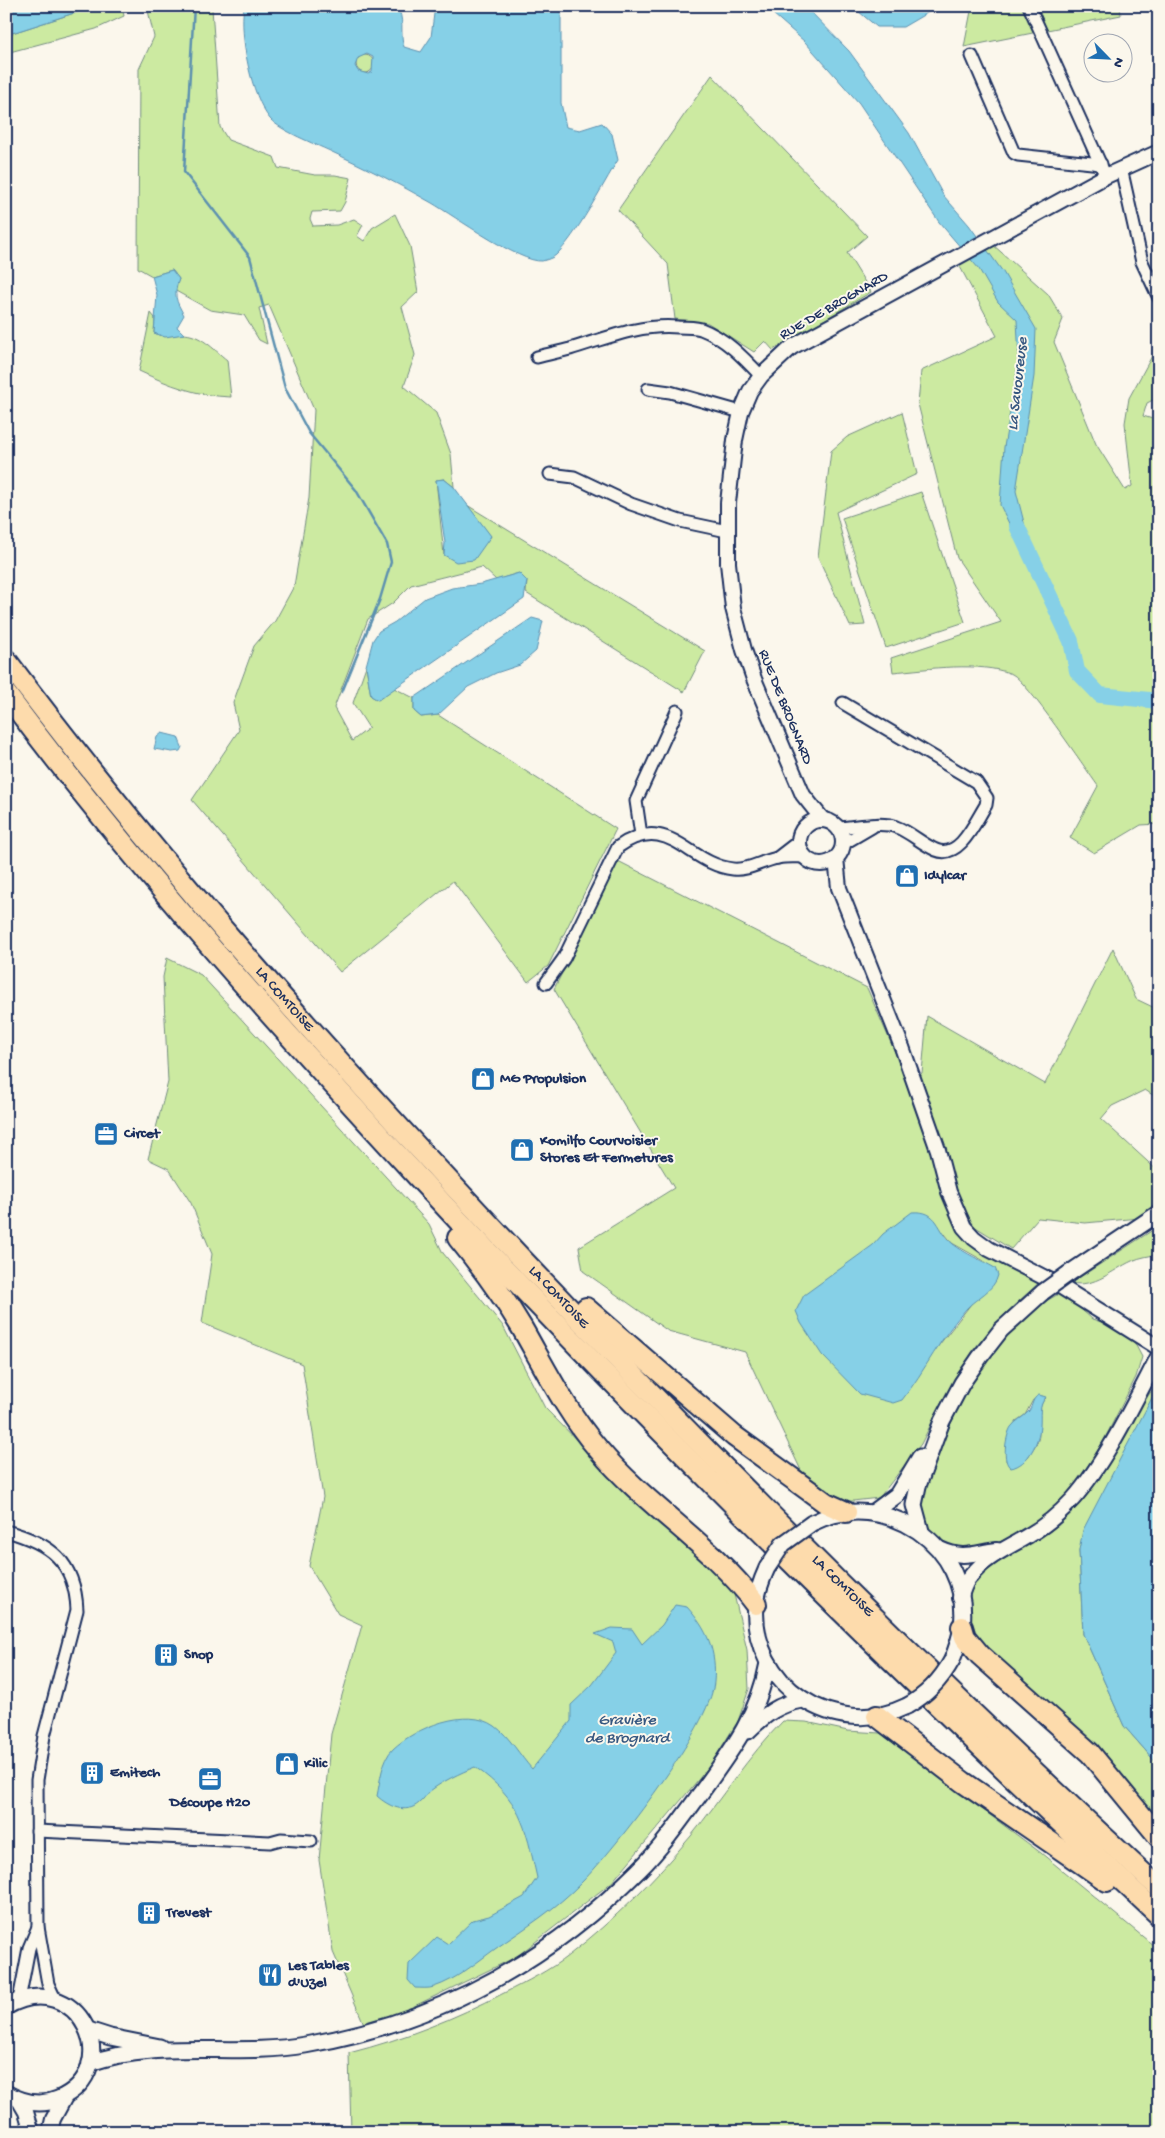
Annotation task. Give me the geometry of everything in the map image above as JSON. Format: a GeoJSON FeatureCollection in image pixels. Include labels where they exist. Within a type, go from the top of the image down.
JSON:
{"type":"FeatureCollection","features":[{"type":"Feature","properties":{"kind":"highway","name":"LA COMTOISE"},"geometry":{"type":"LineString","coordinates":[[6,660],[123,809],[234,943],[476,1209],[646,1388],[833,1577],[925,1667],[1159,1888]]}},
{"type":"Feature","properties":{"kind":"highway","name":"LA COMTOISE"},"geometry":{"type":"LineString","coordinates":[[6,694],[90,801],[177,906],[390,1147],[532,1299],[779,1551],[947,1715],[1159,1916]]}},
{"type":"Feature","properties":{"kind":"highway"},"geometry":{"type":"LineString","coordinates":[[390,1147],[495,1286],[563,1401],[590,1439],[618,1470],[734,1580],[756,1604]]}},
{"type":"Feature","properties":{"kind":"highway"},"geometry":{"type":"LineString","coordinates":[[476,1209],[711,1417],[826,1503],[846,1512]]}},
{"type":"Feature","properties":{"kind":"highway"},"geometry":{"type":"LineString","coordinates":[[962,1627],[965,1637],[980,1654],[1090,1753],[1159,1837]]}},
{"type":"Feature","properties":{"kind":"highway"},"geometry":{"type":"LineString","coordinates":[[877,1716],[963,1782],[1159,1916]]}},
{"type":"Feature","properties":{"kind":"main road"},"geometry":{"type":"LineString","coordinates":[[874,1512],[896,1495],[938,1431],[962,1384],[1001,1330],[1043,1292],[1159,1214]]}},
{"type":"Feature","properties":{"kind":"main road"},"geometry":{"type":"LineString","coordinates":[[921,1531],[914,1505],[918,1486],[938,1431]]}},
{"type":"Feature","properties":{"kind":"main road"},"geometry":{"type":"LineString","coordinates":[[846,1512],[874,1512],[895,1518],[921,1531],[940,1549],[954,1575],[960,1598],[962,1627],[952,1660],[941,1679],[928,1692],[907,1706],[877,1716],[838,1715],[824,1712],[802,1700],[783,1684],[768,1663],[758,1632],[756,1604],[767,1568],[787,1540],[812,1522],[846,1512]]}},
{"type":"Feature","properties":{"kind":"main road"},"geometry":{"type":"LineString","coordinates":[[741,1738],[758,1701],[768,1663]]}},
{"type":"Feature","properties":{"kind":"main road"},"geometry":{"type":"LineString","coordinates":[[90,2063],[108,2057],[173,2050],[248,2050],[303,2046],[357,2036],[404,2022],[481,1989],[540,1953],[589,1916],[640,1869],[677,1825],[741,1738],[770,1711],[789,1702],[802,1700]]}},
{"type":"Feature","properties":{"kind":"main road"},"geometry":{"type":"LineString","coordinates":[[12,2003],[37,1996],[55,1999],[69,2006],[80,2017],[88,2030],[92,2047],[90,2063],[81,2081],[66,2095],[51,2102],[35,2104],[12,2096]]}},
{"type":"Feature","properties":{"kind":"main road"},"geometry":{"type":"LineString","coordinates":[[88,2030],[110,2037],[173,2050]]}},
{"type":"Feature","properties":{"kind":"street"},"geometry":{"type":"LineString","coordinates":[[1029,6],[1103,170]]}},
{"type":"Feature","properties":{"kind":"street"},"geometry":{"type":"LineString","coordinates":[[972,56],[1014,153],[1018,156],[1103,170]]}},
{"type":"Feature","properties":{"kind":"street","name":"RUE DE BROGNARD"},"geometry":{"type":"LineString","coordinates":[[823,820],[803,795],[744,650],[733,608],[727,532],[730,475],[741,412],[750,391],[761,376],[792,347],[987,240],[1103,170],[1121,168],[1159,152]]}},
{"type":"Feature","properties":{"kind":"street"},"geometry":{"type":"LineString","coordinates":[[1121,168],[1142,262],[1159,298]]}},
{"type":"Feature","properties":{"kind":"street"},"geometry":{"type":"LineString","coordinates":[[537,357],[571,349],[622,331],[644,327],[698,328],[724,341],[761,376]]}},
{"type":"Feature","properties":{"kind":"street"},"geometry":{"type":"LineString","coordinates":[[648,388],[670,392],[741,412]]}},
{"type":"Feature","properties":{"kind":"street"},"geometry":{"type":"LineString","coordinates":[[550,474],[574,477],[631,504],[680,522],[727,532]]}},
{"type":"Feature","properties":{"kind":"street"},"geometry":{"type":"LineString","coordinates":[[838,828],[896,826],[938,851],[951,850],[960,845],[986,805],[987,798],[976,782],[843,702]]}},
{"type":"Feature","properties":{"kind":"street"},"geometry":{"type":"LineString","coordinates":[[641,835],[636,802],[677,712]]}},
{"type":"Feature","properties":{"kind":"street","name":"RUE DE BROGNARD"},"geometry":{"type":"LineString","coordinates":[[803,795],[806,826]]}},
{"type":"Feature","properties":{"kind":"street"},"geometry":{"type":"LineString","coordinates":[[777,858],[799,840],[806,826],[823,820],[831,822],[838,828],[843,844]]}},
{"type":"Feature","properties":{"kind":"street"},"geometry":{"type":"LineString","coordinates":[[818,864],[828,863],[836,858],[843,844],[873,826]]}},
{"type":"Feature","properties":{"kind":"street"},"geometry":{"type":"LineString","coordinates":[[546,983],[564,958],[618,847],[629,839],[641,835],[663,835],[716,864],[734,869],[742,869],[777,858],[805,857]]}},
{"type":"Feature","properties":{"kind":"street"},"geometry":{"type":"LineString","coordinates":[[799,840],[800,849],[805,857],[818,864],[839,888]]}},
{"type":"Feature","properties":{"kind":"street"},"geometry":{"type":"LineString","coordinates":[[836,858],[839,888],[902,1047],[938,1150],[949,1192],[964,1227],[974,1238],[989,1249],[1055,1283],[1159,1348]]}},
{"type":"Feature","properties":{"kind":"street"},"geometry":{"type":"LineString","coordinates":[[960,1598],[969,1577],[1000,1550],[1047,1524],[1073,1499],[1089,1478],[1115,1435],[1159,1355]]}},
{"type":"Feature","properties":{"kind":"street"},"geometry":{"type":"LineString","coordinates":[[6,1531],[47,1546],[60,1558],[76,1592],[77,1610],[44,1736],[38,1780],[38,1927],[48,1984],[55,1999]]}},
{"type":"Feature","properties":{"kind":"street"},"geometry":{"type":"LineString","coordinates":[[940,1549],[961,1556],[974,1556],[1000,1550]]}},
{"type":"Feature","properties":{"kind":"street"},"geometry":{"type":"LineString","coordinates":[[37,1831],[270,1842],[281,1839],[311,1841]]}},
{"type":"Feature","properties":{"kind":"street"},"geometry":{"type":"LineString","coordinates":[[12,2003],[29,1948],[38,1927]]}},
{"type":"Feature","properties":{"kind":"street"},"geometry":{"type":"LineString","coordinates":[[50,2132],[53,2119],[66,2095]]}},
{"type":"Feature","properties":{"kind":"street"},"geometry":{"type":"LineString","coordinates":[[12,2096],[26,2112],[32,2132]]}},
{"type":"Feature","properties":{"kind":"green space"},"geometry":{"type":"Polygon","coordinates":[[[96,6],[122,6],[124,16],[96,29],[6,53],[6,35],[96,6]]]}},
{"type":"Feature","properties":{"kind":"green space"},"geometry":{"type":"Polygon","coordinates":[[[147,6],[212,8],[220,127],[228,140],[274,157],[278,168],[315,175],[335,175],[351,178],[345,202],[340,211],[312,212],[310,219],[313,226],[337,225],[354,219],[363,225],[357,236],[364,241],[372,228],[395,214],[410,246],[418,292],[402,307],[415,355],[404,386],[436,413],[451,454],[454,487],[444,479],[436,480],[444,555],[491,537],[467,505],[705,651],[684,692],[526,593],[527,581],[519,573],[496,580],[482,567],[411,585],[393,603],[368,619],[334,708],[352,741],[369,728],[353,703],[366,666],[371,696],[378,700],[394,688],[414,698],[414,711],[421,717],[438,715],[616,829],[548,966],[528,982],[453,881],[340,972],[192,800],[239,730],[233,703],[254,646],[275,621],[294,586],[309,498],[314,410],[269,305],[259,308],[267,344],[259,340],[244,315],[210,310],[174,290],[179,279],[172,270],[152,276],[138,268],[139,69],[154,37],[147,6]]]}},
{"type":"Feature","properties":{"kind":"green space"},"geometry":{"type":"Polygon","coordinates":[[[972,6],[1120,6],[1121,15],[964,47],[972,6]]]}},
{"type":"Feature","properties":{"kind":"green space"},"geometry":{"type":"Polygon","coordinates":[[[361,55],[369,55],[374,60],[372,71],[361,73],[356,68],[356,60],[361,55]]]}},
{"type":"Feature","properties":{"kind":"green space"},"geometry":{"type":"Polygon","coordinates":[[[712,75],[867,236],[847,253],[871,292],[773,350],[765,341],[754,352],[708,323],[675,319],[668,264],[618,210],[712,75]]]}},
{"type":"Feature","properties":{"kind":"green space"},"geometry":{"type":"Polygon","coordinates":[[[992,244],[1048,294],[1063,319],[1054,342],[1096,444],[1125,490],[1132,486],[1125,423],[1129,398],[1159,343],[1159,397],[1147,403],[1143,416],[1159,421],[1159,824],[1141,825],[1094,853],[1070,838],[1098,786],[1042,707],[1019,680],[1012,674],[999,670],[969,667],[893,672],[891,658],[1001,622],[957,558],[918,404],[921,371],[997,336],[958,263],[992,244]]]}},
{"type":"Feature","properties":{"kind":"green space"},"geometry":{"type":"Polygon","coordinates":[[[151,313],[155,318],[154,333],[165,335],[182,334],[201,339],[227,360],[231,397],[183,389],[139,371],[151,313]]]}},
{"type":"Feature","properties":{"kind":"green space"},"geometry":{"type":"Polygon","coordinates":[[[902,412],[917,474],[836,512],[865,625],[850,626],[818,557],[831,451],[847,437],[902,412]]]}},
{"type":"Feature","properties":{"kind":"green space"},"geometry":{"type":"Polygon","coordinates":[[[921,492],[965,622],[886,648],[842,518],[921,492]]]}},
{"type":"Feature","properties":{"kind":"green space"},"geometry":{"type":"Polygon","coordinates":[[[618,861],[867,988],[908,1082],[922,1073],[927,1016],[1045,1084],[1113,948],[1136,999],[1159,1010],[1159,1099],[1145,1090],[1112,1106],[1101,1119],[1159,1172],[1159,1203],[1140,1218],[1085,1223],[1038,1218],[1011,1249],[974,1226],[962,1204],[950,1207],[953,1222],[960,1235],[971,1245],[999,1262],[1042,1280],[1007,1312],[974,1349],[936,1414],[921,1444],[879,1498],[844,1502],[806,1481],[745,1352],[668,1331],[583,1271],[579,1247],[674,1188],[554,989],[618,861]],[[945,1234],[925,1363],[971,1304],[984,1261],[952,1243],[945,1234]]]}},
{"type":"Feature","properties":{"kind":"green space"},"geometry":{"type":"Polygon","coordinates":[[[167,958],[201,975],[429,1224],[443,1253],[503,1326],[545,1408],[615,1479],[733,1590],[747,1650],[749,1689],[738,1721],[709,1767],[612,1882],[516,1957],[402,2012],[364,2024],[333,1952],[319,1860],[331,1734],[362,1625],[338,1614],[309,1566],[323,1497],[302,1364],[202,1323],[212,1254],[191,1203],[169,1169],[148,1159],[168,1082],[163,977],[167,958]]]}},
{"type":"Feature","properties":{"kind":"green space"},"geometry":{"type":"Polygon","coordinates":[[[1159,1226],[1159,1254],[1135,1260],[1096,1281],[1080,1284],[1071,1283],[1159,1226]]]}},
{"type":"Feature","properties":{"kind":"green space"},"geometry":{"type":"Polygon","coordinates":[[[1062,1292],[1092,1319],[1114,1326],[1132,1338],[1142,1357],[1136,1377],[1104,1440],[1075,1486],[1057,1505],[1022,1532],[986,1548],[951,1549],[929,1529],[923,1517],[921,1502],[931,1472],[956,1412],[972,1383],[990,1355],[1011,1330],[1035,1309],[1062,1292]],[[1042,1396],[1033,1400],[1025,1415],[1016,1421],[1009,1432],[1006,1461],[1028,1457],[1035,1446],[1039,1435],[1041,1407],[1046,1398],[1042,1396]]]}},
{"type":"Feature","properties":{"kind":"green space"},"geometry":{"type":"Polygon","coordinates":[[[1159,1382],[1159,1390],[1155,1392],[1079,1550],[1083,1634],[1124,1726],[1159,1766],[1159,1825],[977,1644],[970,1621],[969,1596],[975,1582],[981,1575],[1053,1529],[1082,1502],[1107,1467],[1142,1405],[1159,1382]]]}},
{"type":"Feature","properties":{"kind":"green space"},"geometry":{"type":"Polygon","coordinates":[[[783,1721],[806,1722],[848,1731],[880,1733],[1041,1853],[1159,1950],[1159,2132],[351,2132],[349,2053],[409,2035],[466,2011],[554,1966],[586,1942],[663,1868],[691,1836],[758,1748],[783,1721]]]}},
{"type":"Feature","properties":{"kind":"water"},"geometry":{"type":"Polygon","coordinates":[[[6,6],[96,6],[6,35],[6,6]]]}},
{"type":"Feature","properties":{"kind":"water"},"geometry":{"type":"Polygon","coordinates":[[[244,6],[396,6],[402,21],[404,47],[421,52],[431,37],[435,6],[561,6],[561,103],[566,127],[580,130],[602,123],[612,134],[618,160],[581,223],[564,246],[551,258],[542,261],[532,260],[503,247],[394,182],[298,137],[275,124],[263,109],[252,81],[245,48],[244,6]],[[367,54],[358,58],[355,66],[358,71],[368,74],[372,72],[373,57],[367,54]]]}},
{"type":"Feature","properties":{"kind":"water","name":"La Savoureuse"},"geometry":{"type":"Polygon","coordinates":[[[764,6],[805,6],[849,51],[909,133],[943,195],[969,225],[1003,272],[1036,329],[1034,376],[1016,491],[1030,546],[1019,544],[1000,505],[1004,447],[1019,360],[1017,320],[998,302],[979,269],[939,222],[859,103],[805,42],[764,6]]]}},
{"type":"Feature","properties":{"kind":"water"},"geometry":{"type":"Polygon","coordinates":[[[852,6],[939,6],[903,27],[877,27],[852,6]]]}},
{"type":"Feature","properties":{"kind":"water"},"geometry":{"type":"Polygon","coordinates":[[[172,270],[179,279],[176,298],[184,315],[177,327],[184,334],[165,337],[154,333],[157,295],[152,276],[172,270]]]}},
{"type":"Feature","properties":{"kind":"water"},"geometry":{"type":"Polygon","coordinates":[[[444,479],[454,487],[491,536],[474,560],[456,562],[444,555],[445,543],[436,480],[444,479]]]}},
{"type":"Feature","properties":{"kind":"water"},"geometry":{"type":"Polygon","coordinates":[[[519,573],[527,581],[524,599],[378,700],[371,696],[366,666],[373,640],[379,631],[395,622],[425,598],[452,588],[481,584],[519,573]]]}},
{"type":"Feature","properties":{"kind":"water"},"geometry":{"type":"Polygon","coordinates":[[[532,618],[543,621],[536,651],[520,665],[496,673],[468,687],[438,715],[421,717],[414,711],[414,698],[532,618]]]}},
{"type":"Feature","properties":{"kind":"water"},"geometry":{"type":"Polygon","coordinates":[[[162,733],[178,737],[182,747],[180,751],[172,752],[154,749],[157,737],[162,733]]]}},
{"type":"Feature","properties":{"kind":"water"},"geometry":{"type":"Polygon","coordinates":[[[912,1212],[928,1214],[937,1222],[953,1244],[995,1268],[998,1275],[993,1285],[971,1304],[958,1319],[902,1400],[893,1403],[860,1394],[822,1355],[801,1323],[796,1311],[804,1295],[873,1245],[883,1234],[912,1212]]]}},
{"type":"Feature","properties":{"kind":"water"},"geometry":{"type":"Polygon","coordinates":[[[1159,1390],[1159,1766],[1124,1726],[1083,1634],[1079,1550],[1083,1530],[1155,1392],[1159,1390]]]}},
{"type":"Feature","properties":{"kind":"water"},"geometry":{"type":"Polygon","coordinates":[[[1039,1395],[1046,1397],[1041,1407],[1040,1426],[1035,1446],[1023,1462],[1011,1468],[1008,1465],[1005,1454],[1009,1431],[1029,1411],[1034,1400],[1039,1395]]]}},
{"type":"Feature","properties":{"kind":"water","name":"Gravière de Brognard"},"geometry":{"type":"Polygon","coordinates":[[[675,1605],[687,1607],[705,1632],[712,1650],[715,1671],[709,1702],[680,1756],[616,1843],[597,1866],[562,1901],[458,1975],[432,1988],[415,1988],[408,1980],[409,1964],[437,1937],[448,1944],[473,1920],[489,1916],[524,1897],[537,1878],[529,1843],[519,1815],[512,1802],[490,1779],[475,1767],[440,1784],[414,1807],[397,1808],[377,1796],[382,1771],[389,1753],[403,1741],[428,1727],[456,1719],[470,1718],[483,1720],[495,1726],[532,1769],[571,1721],[571,1705],[592,1685],[616,1653],[613,1642],[595,1634],[612,1628],[632,1629],[642,1644],[662,1625],[675,1605]]]}},
{"type":"Feature","properties":{"kind":"waterway"},"geometry":{"type":"LineString","coordinates":[[194,6],[184,172],[250,257],[285,388],[309,433],[356,490],[387,544],[391,562],[380,599],[342,692]]}},
{"type":"Feature","properties":{"kind":"waterway","name":"La Savoureuse"},"geometry":{"type":"LineString","coordinates":[[1017,526],[1071,641],[1077,671],[1100,695],[1159,701]]}},
{"type":"Feature","properties":{"kind":"place","name":"Idylcar"},"geometry":{"type":"Point","coordinates":[907,876]}},
{"type":"Feature","properties":{"kind":"place","name":"MG Propulsion"},"geometry":{"type":"Point","coordinates":[483,1079]}},
{"type":"Feature","properties":{"kind":"place","name":"Circet"},"geometry":{"type":"Point","coordinates":[106,1134]}},
{"type":"Feature","properties":{"kind":"place","name":"Komilfo Courvoisier Stores Et Fermetures"},"geometry":{"type":"Point","coordinates":[522,1150]}},
{"type":"Feature","properties":{"kind":"place","name":"Snop"},"geometry":{"type":"Point","coordinates":[166,1655]}},
{"type":"Feature","properties":{"kind":"place","name":"Kilic"},"geometry":{"type":"Point","coordinates":[287,1764]}},
{"type":"Feature","properties":{"kind":"place","name":"Emitech"},"geometry":{"type":"Point","coordinates":[92,1773]}},
{"type":"Feature","properties":{"kind":"place","name":"Découpe H20"},"geometry":{"type":"Point","coordinates":[210,1779]}},
{"type":"Feature","properties":{"kind":"place","name":"Trevest"},"geometry":{"type":"Point","coordinates":[149,1913]}},
{"type":"Feature","properties":{"kind":"place","name":"Les Tables d'Uzel"},"geometry":{"type":"Point","coordinates":[270,1975]}}]}
